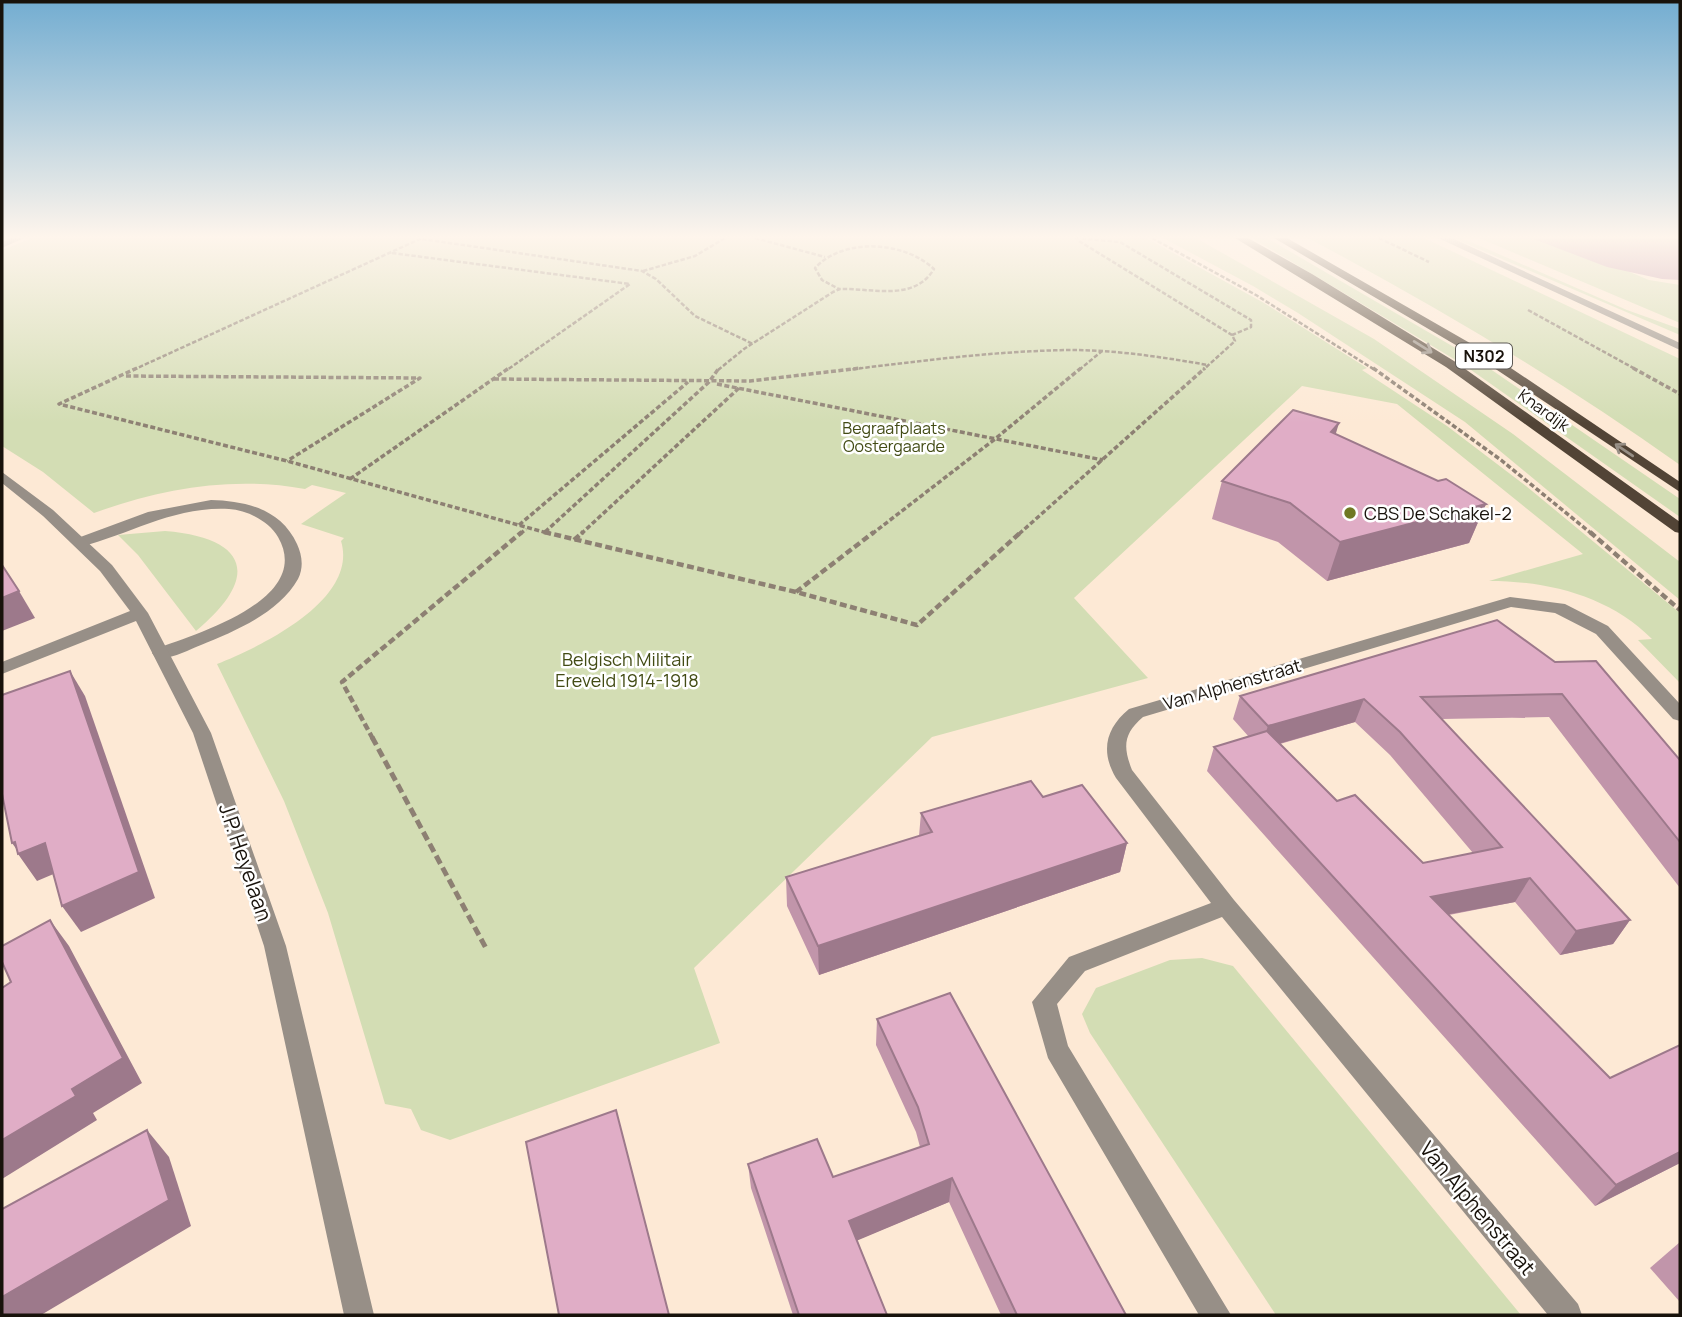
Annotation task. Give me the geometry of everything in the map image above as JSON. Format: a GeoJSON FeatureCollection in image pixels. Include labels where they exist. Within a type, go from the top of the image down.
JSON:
{"type":"FeatureCollection","features":[{"type":"Feature","properties":{"kind":"main road","name":"Knardijk"},"geometry":{"type":"LineString","coordinates":[[1346,299],[1450,364],[1680,529]]}},
{"type":"Feature","properties":{"kind":"main road","name":"Knardijk"},"geometry":{"type":"LineString","coordinates":[[1385,299],[1492,361],[1680,488]]}},
{"type":"Feature","properties":{"kind":"street"},"geometry":{"type":"LineString","coordinates":[[1577,299],[1680,347]]}},
{"type":"Feature","properties":{"kind":"street","name":"J.P. Heyelaan"},"geometry":{"type":"LineString","coordinates":[[2,476],[80,542],[106,568],[139,614],[202,733],[275,946],[359,1315]]}},
{"type":"Feature","properties":{"kind":"street"},"geometry":{"type":"LineString","coordinates":[[80,542],[168,512],[229,505],[253,510],[272,520],[290,541],[294,564],[290,576],[271,600],[231,626],[160,653]]}},
{"type":"Feature","properties":{"kind":"street","name":"Van Alphenstraat"},"geometry":{"type":"LineString","coordinates":[[1567,1315],[1226,906],[1123,773],[1115,754],[1115,737],[1121,724],[1136,713],[1510,602],[1559,608],[1602,630],[1680,715]]}},
{"type":"Feature","properties":{"kind":"street"},"geometry":{"type":"LineString","coordinates":[[2,668],[139,614]]}},
{"type":"Feature","properties":{"kind":"street"},"geometry":{"type":"LineString","coordinates":[[1216,1315],[1057,1050],[1044,1002],[1077,964],[1226,906]]}},
{"type":"Feature","properties":{"kind":"path"},"geometry":{"type":"LineString","coordinates":[[289,299],[59,404],[287,461],[544,533],[796,592],[918,625],[1235,341],[1232,335],[1174,299]]}},
{"type":"Feature","properties":{"kind":"path"},"geometry":{"type":"LineString","coordinates":[[350,479],[609,299]]}},
{"type":"Feature","properties":{"kind":"path"},"geometry":{"type":"LineString","coordinates":[[675,299],[690,313],[753,344]]}},
{"type":"Feature","properties":{"kind":"path"},"geometry":{"type":"LineString","coordinates":[[544,533],[709,382],[720,367],[822,299]]}},
{"type":"Feature","properties":{"kind":"path"},"geometry":{"type":"LineString","coordinates":[[1217,299],[1251,320],[1251,327],[1232,335]]}},
{"type":"Feature","properties":{"kind":"path"},"geometry":{"type":"LineString","coordinates":[[1260,299],[1324,336],[1430,408],[1546,496],[1680,610]]}},
{"type":"Feature","properties":{"kind":"path"},"geometry":{"type":"LineString","coordinates":[[1591,344],[1680,394]]}},
{"type":"Feature","properties":{"kind":"path"},"geometry":{"type":"LineString","coordinates":[[494,379],[688,383],[792,378],[1019,351],[1103,350],[1208,365]]}},
{"type":"Feature","properties":{"kind":"path"},"geometry":{"type":"LineString","coordinates":[[796,592],[995,439],[1103,350]]}},
{"type":"Feature","properties":{"kind":"path"},"geometry":{"type":"LineString","coordinates":[[121,376],[420,378],[287,461]]}},
{"type":"Feature","properties":{"kind":"path"},"geometry":{"type":"LineString","coordinates":[[709,382],[1104,460]]}},
{"type":"Feature","properties":{"kind":"path"},"geometry":{"type":"LineString","coordinates":[[518,526],[688,383]]}},
{"type":"Feature","properties":{"kind":"path"},"geometry":{"type":"LineString","coordinates":[[573,540],[739,388]]}},
{"type":"Feature","properties":{"kind":"path"},"geometry":{"type":"LineString","coordinates":[[487,950],[342,682],[527,528]]}},
{"type":"Feature","properties":{"kind":"green space","name":"Begraafplaats Oostergaarde"},"geometry":{"type":"Polygon","coordinates":[[[2,299],[1258,299],[1367,368],[1362,370],[1447,426],[1526,486],[1680,613],[1680,683],[1638,640],[1652,639],[1617,612],[1597,602],[1555,588],[1489,581],[1583,554],[1397,404],[1302,386],[1074,598],[1148,678],[932,737],[694,968],[720,1043],[450,1140],[421,1130],[411,1109],[385,1104],[328,913],[284,801],[217,664],[257,646],[302,618],[321,601],[335,583],[343,563],[341,541],[344,538],[301,524],[346,493],[312,485],[305,489],[278,485],[225,484],[172,491],[94,513],[43,472],[2,446],[2,299]]]}},
{"type":"Feature","properties":{"kind":"green space"},"geometry":{"type":"Polygon","coordinates":[[[1275,299],[1304,299],[1374,339],[1513,434],[1680,562],[1680,600],[1465,422],[1275,299]]]}},
{"type":"Feature","properties":{"kind":"green space"},"geometry":{"type":"Polygon","coordinates":[[[1355,299],[1372,299],[1483,364],[1680,499],[1680,517],[1464,365],[1355,299]]]}},
{"type":"Feature","properties":{"kind":"green space"},"geometry":{"type":"Polygon","coordinates":[[[1420,299],[1554,299],[1680,359],[1680,465],[1590,404],[1420,299]]]}},
{"type":"Feature","properties":{"kind":"green space"},"geometry":{"type":"Polygon","coordinates":[[[1597,299],[1680,329],[1680,335],[1597,299]]]}},
{"type":"Feature","properties":{"kind":"green space"},"geometry":{"type":"Polygon","coordinates":[[[1624,299],[1680,299],[1680,323],[1624,299]]]}},
{"type":"Feature","properties":{"kind":"green space"},"geometry":{"type":"Polygon","coordinates":[[[165,531],[193,535],[215,542],[229,552],[236,564],[237,578],[230,594],[217,612],[196,631],[138,555],[118,535],[165,531]]]}},
{"type":"Feature","properties":{"kind":"green space"},"geometry":{"type":"Polygon","coordinates":[[[1202,958],[1233,966],[1521,1315],[1276,1315],[1090,1033],[1082,1014],[1096,988],[1170,960],[1202,958]]]}},
{"type":"Feature","properties":{"kind":"building"},"geometry":{"type":"Polygon","coordinates":[[[1293,410],[1339,423],[1331,432],[1438,481],[1446,479],[1486,504],[1340,542],[1290,503],[1222,481],[1293,410]]]}},
{"type":"Feature","properties":{"kind":"building"},"geometry":{"type":"Polygon","coordinates":[[[2,565],[19,591],[2,598],[2,565]]]}},
{"type":"Feature","properties":{"kind":"building"},"geometry":{"type":"Polygon","coordinates":[[[1497,620],[1555,662],[1596,661],[1680,760],[1680,842],[1562,694],[1421,697],[1630,920],[1576,931],[1530,878],[1431,897],[1610,1078],[1680,1045],[1680,1152],[1616,1185],[1214,747],[1267,731],[1337,801],[1355,795],[1423,863],[1502,847],[1400,732],[1364,699],[1268,726],[1240,696],[1497,620]]]}},
{"type":"Feature","properties":{"kind":"building"},"geometry":{"type":"Polygon","coordinates":[[[70,671],[139,872],[62,906],[45,843],[18,854],[15,842],[12,843],[2,794],[2,695],[70,671]]]}},
{"type":"Feature","properties":{"kind":"building"},"geometry":{"type":"Polygon","coordinates":[[[1031,781],[1043,797],[1082,785],[1127,843],[818,946],[786,877],[932,832],[921,813],[1031,781]]]}},
{"type":"Feature","properties":{"kind":"building"},"geometry":{"type":"Polygon","coordinates":[[[50,920],[123,1058],[72,1089],[76,1096],[2,1140],[2,988],[11,982],[2,962],[2,946],[50,920]]]}},
{"type":"Feature","properties":{"kind":"building"},"geometry":{"type":"Polygon","coordinates":[[[950,993],[1126,1315],[1017,1315],[952,1178],[849,1221],[887,1315],[799,1315],[748,1164],[817,1139],[833,1177],[929,1144],[918,1107],[877,1019],[950,993]]]}},
{"type":"Feature","properties":{"kind":"building"},"geometry":{"type":"Polygon","coordinates":[[[616,1110],[669,1315],[559,1315],[526,1142],[616,1110]]]}},
{"type":"Feature","properties":{"kind":"building"},"geometry":{"type":"Polygon","coordinates":[[[147,1130],[169,1200],[2,1297],[2,1209],[147,1130]]]}},
{"type":"Feature","properties":{"kind":"place","name":"CBS De Schakel-2"},"geometry":{"type":"Point","coordinates":[1350,513]}},
{"type":"Feature","properties":{"kind":"park label","name":"Belgisch Militair Ereveld 1914-1918"},"geometry":{"type":"Point","coordinates":[627,669]}}]}
